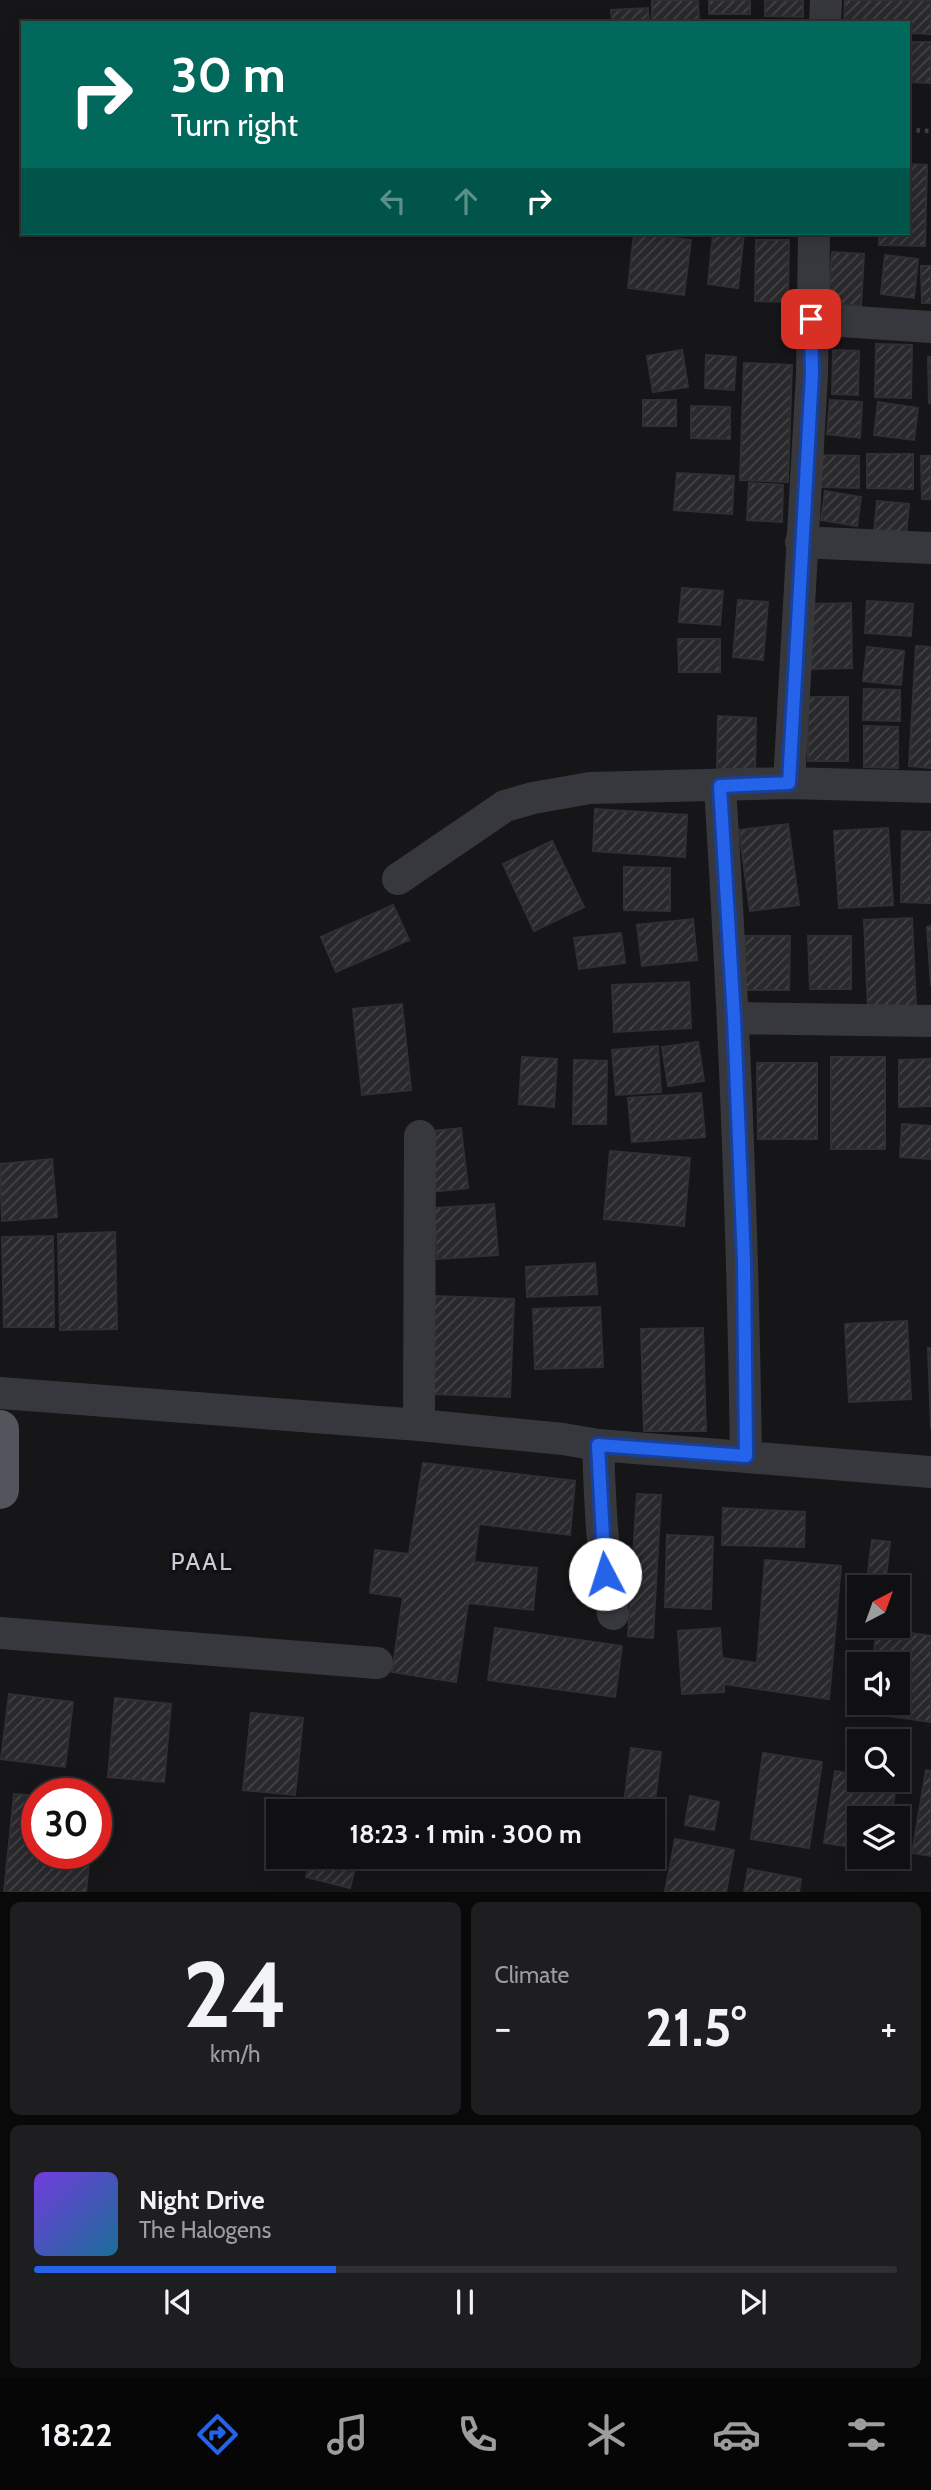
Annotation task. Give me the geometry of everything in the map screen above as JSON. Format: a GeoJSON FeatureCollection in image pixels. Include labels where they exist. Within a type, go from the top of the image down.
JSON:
{"type":"FeatureCollection","features":[{"type":"Feature","properties":{"kind":"main road"},"geometry":{"type":"LineString","coordinates":[[0,1429],[0,1490]]}},
{"type":"Feature","properties":{"kind":"street"},"geometry":{"type":"LineString","coordinates":[[825,21],[826,0]]}},
{"type":"Feature","properties":{"kind":"street"},"geometry":{"type":"LineString","coordinates":[[789,783],[812,374],[814,235]]}},
{"type":"Feature","properties":{"kind":"street"},"geometry":{"type":"LineString","coordinates":[[811,319],[931,327]]}},
{"type":"Feature","properties":{"kind":"street"},"geometry":{"type":"LineString","coordinates":[[801,542],[931,548]]}},
{"type":"Feature","properties":{"kind":"street"},"geometry":{"type":"LineString","coordinates":[[398,879],[505,806],[590,788],[789,783],[931,788]]}},
{"type":"Feature","properties":{"kind":"street"},"geometry":{"type":"LineString","coordinates":[[720,786],[734,1018],[744,1261],[746,1456]]}},
{"type":"Feature","properties":{"kind":"street"},"geometry":{"type":"LineString","coordinates":[[734,1018],[931,1021]]}},
{"type":"Feature","properties":{"kind":"street"},"geometry":{"type":"LineString","coordinates":[[419,1425],[420,1136]]}},
{"type":"Feature","properties":{"kind":"street"},"geometry":{"type":"LineString","coordinates":[[0,1393],[419,1425],[598,1445],[931,1472]]}},
{"type":"Feature","properties":{"kind":"street"},"geometry":{"type":"LineString","coordinates":[[598,1445],[602,1544],[613,1614]]}},
{"type":"Feature","properties":{"kind":"street"},"geometry":{"type":"LineString","coordinates":[[0,1633],[377,1663]]}},
{"type":"Feature","properties":{"kind":"path"},"geometry":{"type":"LineString","coordinates":[[910,130],[931,131]]}},
{"type":"Feature","properties":{"kind":"building"},"geometry":{"type":"Polygon","coordinates":[[[652,0],[698,0],[699,20],[652,21],[652,0]]]}},
{"type":"Feature","properties":{"kind":"building"},"geometry":{"type":"Polygon","coordinates":[[[709,0],[750,0],[750,14],[709,14],[709,0]]]}},
{"type":"Feature","properties":{"kind":"building"},"geometry":{"type":"Polygon","coordinates":[[[765,0],[803,0],[803,17],[765,16],[765,0]]]}},
{"type":"Feature","properties":{"kind":"building"},"geometry":{"type":"Polygon","coordinates":[[[845,0],[931,0],[931,34],[910,33],[910,21],[844,21],[845,0]]]}},
{"type":"Feature","properties":{"kind":"building"},"geometry":{"type":"Polygon","coordinates":[[[648,8],[649,21],[612,21],[611,10],[648,8]]]}},
{"type":"Feature","properties":{"kind":"building"},"geometry":{"type":"Polygon","coordinates":[[[910,42],[931,42],[931,83],[910,82],[910,42]]]}},
{"type":"Feature","properties":{"kind":"building"},"geometry":{"type":"Polygon","coordinates":[[[910,164],[927,165],[925,246],[879,245],[879,235],[910,235],[910,164]]]}},
{"type":"Feature","properties":{"kind":"building"},"geometry":{"type":"Polygon","coordinates":[[[634,235],[691,240],[684,295],[628,288],[634,235]]]}},
{"type":"Feature","properties":{"kind":"building"},"geometry":{"type":"Polygon","coordinates":[[[713,235],[744,235],[738,288],[708,284],[713,235]]]}},
{"type":"Feature","properties":{"kind":"building"},"geometry":{"type":"Polygon","coordinates":[[[756,240],[789,240],[788,302],[755,301],[756,240]]]}},
{"type":"Feature","properties":{"kind":"building"},"geometry":{"type":"Polygon","coordinates":[[[832,252],[864,254],[861,306],[828,303],[832,252]]]}},
{"type":"Feature","properties":{"kind":"building"},"geometry":{"type":"Polygon","coordinates":[[[885,255],[918,259],[914,298],[881,294],[885,255]]]}},
{"type":"Feature","properties":{"kind":"building"},"geometry":{"type":"Polygon","coordinates":[[[921,266],[931,266],[931,303],[922,303],[921,266]]]}},
{"type":"Feature","properties":{"kind":"building"},"geometry":{"type":"Polygon","coordinates":[[[876,344],[912,345],[911,398],[875,397],[876,344]]]}},
{"type":"Feature","properties":{"kind":"building"},"geometry":{"type":"Polygon","coordinates":[[[682,350],[688,387],[653,392],[647,356],[682,350]]]}},
{"type":"Feature","properties":{"kind":"building"},"geometry":{"type":"Polygon","coordinates":[[[833,350],[859,351],[858,395],[832,394],[833,350]]]}},
{"type":"Feature","properties":{"kind":"building"},"geometry":{"type":"Polygon","coordinates":[[[706,355],[736,357],[734,390],[705,388],[706,355]]]}},
{"type":"Feature","properties":{"kind":"building"},"geometry":{"type":"Polygon","coordinates":[[[928,357],[931,357],[931,403],[929,403],[928,357]]]}},
{"type":"Feature","properties":{"kind":"building"},"geometry":{"type":"Polygon","coordinates":[[[744,363],[792,365],[788,482],[740,480],[744,363]]]}},
{"type":"Feature","properties":{"kind":"building"},"geometry":{"type":"Polygon","coordinates":[[[643,400],[676,400],[676,426],[643,426],[643,400]]]}},
{"type":"Feature","properties":{"kind":"building"},"geometry":{"type":"Polygon","coordinates":[[[830,400],[862,402],[860,438],[827,434],[830,400]]]}},
{"type":"Feature","properties":{"kind":"building"},"geometry":{"type":"Polygon","coordinates":[[[878,402],[918,408],[914,440],[874,435],[878,402]]]}},
{"type":"Feature","properties":{"kind":"building"},"geometry":{"type":"Polygon","coordinates":[[[691,406],[730,407],[730,439],[691,438],[691,406]]]}},
{"type":"Feature","properties":{"kind":"building"},"geometry":{"type":"Polygon","coordinates":[[[867,454],[913,454],[913,489],[867,488],[867,454]]]}},
{"type":"Feature","properties":{"kind":"building"},"geometry":{"type":"Polygon","coordinates":[[[819,455],[859,456],[859,488],[819,487],[819,455]]]}},
{"type":"Feature","properties":{"kind":"building"},"geometry":{"type":"Polygon","coordinates":[[[921,456],[931,456],[931,499],[922,499],[921,456]]]}},
{"type":"Feature","properties":{"kind":"building"},"geometry":{"type":"Polygon","coordinates":[[[677,473],[734,476],[732,514],[674,510],[677,473]]]}},
{"type":"Feature","properties":{"kind":"building"},"geometry":{"type":"Polygon","coordinates":[[[749,483],[783,485],[782,522],[747,520],[749,483]]]}},
{"type":"Feature","properties":{"kind":"building"},"geometry":{"type":"Polygon","coordinates":[[[825,491],[861,497],[857,526],[821,520],[825,491]]]}},
{"type":"Feature","properties":{"kind":"building"},"geometry":{"type":"Polygon","coordinates":[[[877,501],[909,504],[906,536],[874,533],[877,501]]]}},
{"type":"Feature","properties":{"kind":"building"},"geometry":{"type":"Polygon","coordinates":[[[682,588],[723,591],[720,625],[679,622],[682,588]]]}},
{"type":"Feature","properties":{"kind":"building"},"geometry":{"type":"Polygon","coordinates":[[[738,600],[768,602],[763,660],[733,657],[738,600]]]}},
{"type":"Feature","properties":{"kind":"building"},"geometry":{"type":"Polygon","coordinates":[[[867,601],[913,604],[911,636],[865,633],[867,601]]]}},
{"type":"Feature","properties":{"kind":"building"},"geometry":{"type":"Polygon","coordinates":[[[851,603],[852,668],[811,669],[809,604],[851,603]]]}},
{"type":"Feature","properties":{"kind":"building"},"geometry":{"type":"Polygon","coordinates":[[[678,639],[720,639],[720,672],[679,672],[678,639]]]}},
{"type":"Feature","properties":{"kind":"building"},"geometry":{"type":"Polygon","coordinates":[[[916,646],[931,647],[931,768],[909,766],[916,646]]]}},
{"type":"Feature","properties":{"kind":"building"},"geometry":{"type":"Polygon","coordinates":[[[867,647],[904,651],[901,685],[863,681],[867,647]]]}},
{"type":"Feature","properties":{"kind":"building"},"geometry":{"type":"Polygon","coordinates":[[[864,689],[900,690],[900,721],[863,720],[864,689]]]}},
{"type":"Feature","properties":{"kind":"building"},"geometry":{"type":"Polygon","coordinates":[[[808,697],[848,697],[848,761],[808,761],[808,697]]]}},
{"type":"Feature","properties":{"kind":"building"},"geometry":{"type":"Polygon","coordinates":[[[718,716],[756,718],[755,771],[717,770],[718,716]]]}},
{"type":"Feature","properties":{"kind":"building"},"geometry":{"type":"Polygon","coordinates":[[[864,726],[898,727],[898,768],[864,767],[864,726]]]}},
{"type":"Feature","properties":{"kind":"building"},"geometry":{"type":"Polygon","coordinates":[[[595,809],[687,815],[685,857],[593,851],[595,809]]]}},
{"type":"Feature","properties":{"kind":"building"},"geometry":{"type":"Polygon","coordinates":[[[788,824],[799,905],[750,911],[739,830],[788,824]]]}},
{"type":"Feature","properties":{"kind":"building"},"geometry":{"type":"Polygon","coordinates":[[[888,828],[893,905],[839,908],[834,831],[888,828]]]}},
{"type":"Feature","properties":{"kind":"building"},"geometry":{"type":"Polygon","coordinates":[[[902,831],[931,832],[931,903],[901,902],[902,831]]]}},
{"type":"Feature","properties":{"kind":"building"},"geometry":{"type":"Polygon","coordinates":[[[552,841],[584,907],[534,931],[503,864],[552,841]]]}},
{"type":"Feature","properties":{"kind":"building"},"geometry":{"type":"Polygon","coordinates":[[[624,867],[670,868],[670,911],[624,910],[624,867]]]}},
{"type":"Feature","properties":{"kind":"building"},"geometry":{"type":"Polygon","coordinates":[[[393,905],[409,940],[336,972],[321,937],[393,905]]]}},
{"type":"Feature","properties":{"kind":"building"},"geometry":{"type":"Polygon","coordinates":[[[912,918],[916,1006],[868,1008],[864,920],[912,918]]]}},
{"type":"Feature","properties":{"kind":"building"},"geometry":{"type":"Polygon","coordinates":[[[693,919],[697,960],[642,966],[637,925],[693,919]]]}},
{"type":"Feature","properties":{"kind":"building"},"geometry":{"type":"Polygon","coordinates":[[[931,926],[931,986],[927,927],[931,926]]]}},
{"type":"Feature","properties":{"kind":"building"},"geometry":{"type":"Polygon","coordinates":[[[621,933],[625,963],[579,969],[574,938],[621,933]]]}},
{"type":"Feature","properties":{"kind":"building"},"geometry":{"type":"Polygon","coordinates":[[[745,936],[790,936],[789,990],[745,990],[745,936]]]}},
{"type":"Feature","properties":{"kind":"building"},"geometry":{"type":"Polygon","coordinates":[[[808,936],[851,936],[851,989],[810,989],[808,936]]]}},
{"type":"Feature","properties":{"kind":"building"},"geometry":{"type":"Polygon","coordinates":[[[689,982],[691,1028],[614,1032],[612,985],[689,982]]]}},
{"type":"Feature","properties":{"kind":"building"},"geometry":{"type":"Polygon","coordinates":[[[402,1004],[411,1090],[362,1095],[353,1009],[402,1004]]]}},
{"type":"Feature","properties":{"kind":"building"},"geometry":{"type":"Polygon","coordinates":[[[698,1042],[704,1081],[668,1086],[662,1047],[698,1042]]]}},
{"type":"Feature","properties":{"kind":"building"},"geometry":{"type":"Polygon","coordinates":[[[658,1046],[661,1092],[616,1095],[612,1050],[658,1046]]]}},
{"type":"Feature","properties":{"kind":"building"},"geometry":{"type":"Polygon","coordinates":[[[522,1057],[557,1059],[554,1107],[519,1104],[522,1057]]]}},
{"type":"Feature","properties":{"kind":"building"},"geometry":{"type":"Polygon","coordinates":[[[831,1057],[885,1057],[885,1149],[831,1149],[831,1057]]]}},
{"type":"Feature","properties":{"kind":"building"},"geometry":{"type":"Polygon","coordinates":[[[931,1059],[931,1106],[899,1107],[899,1060],[931,1059]]]}},
{"type":"Feature","properties":{"kind":"building"},"geometry":{"type":"Polygon","coordinates":[[[574,1060],[607,1061],[606,1124],[573,1124],[574,1060]]]}},
{"type":"Feature","properties":{"kind":"building"},"geometry":{"type":"Polygon","coordinates":[[[757,1063],[817,1063],[817,1139],[758,1139],[757,1063]]]}},
{"type":"Feature","properties":{"kind":"building"},"geometry":{"type":"Polygon","coordinates":[[[701,1093],[705,1137],[632,1142],[628,1098],[701,1093]]]}},
{"type":"Feature","properties":{"kind":"building"},"geometry":{"type":"Polygon","coordinates":[[[902,1124],[931,1126],[931,1159],[900,1157],[902,1124]]]}},
{"type":"Feature","properties":{"kind":"building"},"geometry":{"type":"Polygon","coordinates":[[[461,1128],[468,1188],[431,1192],[424,1132],[461,1128]]]}},
{"type":"Feature","properties":{"kind":"building"},"geometry":{"type":"Polygon","coordinates":[[[610,1151],[690,1158],[684,1226],[604,1219],[610,1151]]]}},
{"type":"Feature","properties":{"kind":"building"},"geometry":{"type":"Polygon","coordinates":[[[52,1159],[57,1217],[2,1221],[0,1164],[52,1159]]]}},
{"type":"Feature","properties":{"kind":"building"},"geometry":{"type":"Polygon","coordinates":[[[494,1204],[498,1255],[437,1259],[434,1208],[494,1204]]]}},
{"type":"Feature","properties":{"kind":"building"},"geometry":{"type":"Polygon","coordinates":[[[115,1232],[117,1329],[60,1330],[58,1234],[115,1232]]]}},
{"type":"Feature","properties":{"kind":"building"},"geometry":{"type":"Polygon","coordinates":[[[53,1236],[54,1327],[4,1327],[2,1237],[53,1236]]]}},
{"type":"Feature","properties":{"kind":"building"},"geometry":{"type":"Polygon","coordinates":[[[595,1263],[597,1294],[527,1297],[526,1267],[595,1263]]]}},
{"type":"Feature","properties":{"kind":"building"},"geometry":{"type":"Polygon","coordinates":[[[434,1296],[514,1299],[510,1397],[431,1394],[434,1296]]]}},
{"type":"Feature","properties":{"kind":"building"},"geometry":{"type":"Polygon","coordinates":[[[600,1307],[603,1367],[535,1369],[533,1309],[600,1307]]]}},
{"type":"Feature","properties":{"kind":"building"},"geometry":{"type":"Polygon","coordinates":[[[907,1321],[911,1399],[849,1402],[845,1324],[907,1321]]]}},
{"type":"Feature","properties":{"kind":"building"},"geometry":{"type":"Polygon","coordinates":[[[703,1328],[706,1431],[644,1431],[641,1329],[703,1328]]]}},
{"type":"Feature","properties":{"kind":"building"},"geometry":{"type":"Polygon","coordinates":[[[928,1348],[931,1348],[931,1429],[928,1348]]]}},
{"type":"Feature","properties":{"kind":"building"},"geometry":{"type":"Polygon","coordinates":[[[423,1463],[575,1481],[570,1535],[479,1524],[474,1562],[537,1568],[533,1610],[468,1603],[456,1682],[392,1672],[403,1597],[370,1593],[375,1550],[409,1554],[423,1463]]]}},
{"type":"Feature","properties":{"kind":"building"},"geometry":{"type":"Polygon","coordinates":[[[637,1494],[661,1495],[653,1638],[628,1636],[637,1494]]]}},
{"type":"Feature","properties":{"kind":"building"},"geometry":{"type":"Polygon","coordinates":[[[723,1508],[805,1512],[804,1547],[722,1545],[723,1508]]]}},
{"type":"Feature","properties":{"kind":"building"},"geometry":{"type":"Polygon","coordinates":[[[667,1535],[713,1537],[711,1609],[665,1607],[667,1535]]]}},
{"type":"Feature","properties":{"kind":"building"},"geometry":{"type":"Polygon","coordinates":[[[872,1540],[890,1542],[886,1575],[868,1575],[872,1540]]]}},
{"type":"Feature","properties":{"kind":"building"},"geometry":{"type":"Polygon","coordinates":[[[765,1560],[841,1566],[829,1699],[724,1684],[724,1692],[682,1694],[678,1631],[720,1628],[722,1658],[757,1663],[765,1560]]]}},
{"type":"Feature","properties":{"kind":"building"},"geometry":{"type":"Polygon","coordinates":[[[495,1628],[622,1646],[615,1697],[488,1680],[495,1628]]]}},
{"type":"Feature","properties":{"kind":"building"},"geometry":{"type":"Polygon","coordinates":[[[910,1633],[931,1636],[931,1722],[880,1715],[910,1715],[910,1652],[874,1652],[876,1638],[910,1638],[910,1633]]]}},
{"type":"Feature","properties":{"kind":"building"},"geometry":{"type":"Polygon","coordinates":[[[9,1694],[73,1702],[65,1767],[1,1759],[9,1694]]]}},
{"type":"Feature","properties":{"kind":"building"},"geometry":{"type":"Polygon","coordinates":[[[115,1698],[171,1704],[164,1782],[108,1777],[115,1698]]]}},
{"type":"Feature","properties":{"kind":"building"},"geometry":{"type":"Polygon","coordinates":[[[251,1713],[303,1718],[295,1795],[243,1790],[251,1713]]]}},
{"type":"Feature","properties":{"kind":"building"},"geometry":{"type":"Polygon","coordinates":[[[631,1748],[661,1752],[655,1799],[625,1799],[631,1748]]]}},
{"type":"Feature","properties":{"kind":"building"},"geometry":{"type":"Polygon","coordinates":[[[763,1753],[822,1762],[809,1848],[751,1839],[763,1753]]]}},
{"type":"Feature","properties":{"kind":"building"},"geometry":{"type":"Polygon","coordinates":[[[926,1770],[931,1771],[931,1856],[912,1853],[926,1770]]]}},
{"type":"Feature","properties":{"kind":"building"},"geometry":{"type":"Polygon","coordinates":[[[835,1771],[847,1773],[847,1792],[895,1792],[893,1806],[847,1806],[847,1846],[824,1843],[835,1771]]]}},
{"type":"Feature","properties":{"kind":"building"},"geometry":{"type":"Polygon","coordinates":[[[14,1794],[21,1795],[21,1869],[88,1869],[86,1892],[4,1892],[14,1794]]]}},
{"type":"Feature","properties":{"kind":"building"},"geometry":{"type":"Polygon","coordinates":[[[690,1796],[719,1802],[714,1830],[685,1825],[690,1796]]]}},
{"type":"Feature","properties":{"kind":"building"},"geometry":{"type":"Polygon","coordinates":[[[675,1839],[734,1850],[726,1892],[665,1892],[675,1839]]]}},
{"type":"Feature","properties":{"kind":"building"},"geometry":{"type":"Polygon","coordinates":[[[308,1869],[355,1869],[350,1888],[306,1877],[308,1869]]]}},
{"type":"Feature","properties":{"kind":"building"},"geometry":{"type":"Polygon","coordinates":[[[748,1869],[801,1879],[799,1892],[744,1892],[748,1869]]]}},
{"type":"Feature","properties":{"kind":"district","name":"PAAL"},"geometry":{"type":"Point","coordinates":[202,1561]}},
{"type":"Feature","properties":{"kind":"route"},"geometry":{"type":"LineString","coordinates":[[605,1574],[598,1445],[746,1456],[744,1261],[734,1018],[720,786],[789,783],[812,374],[811,319]]}}]}
